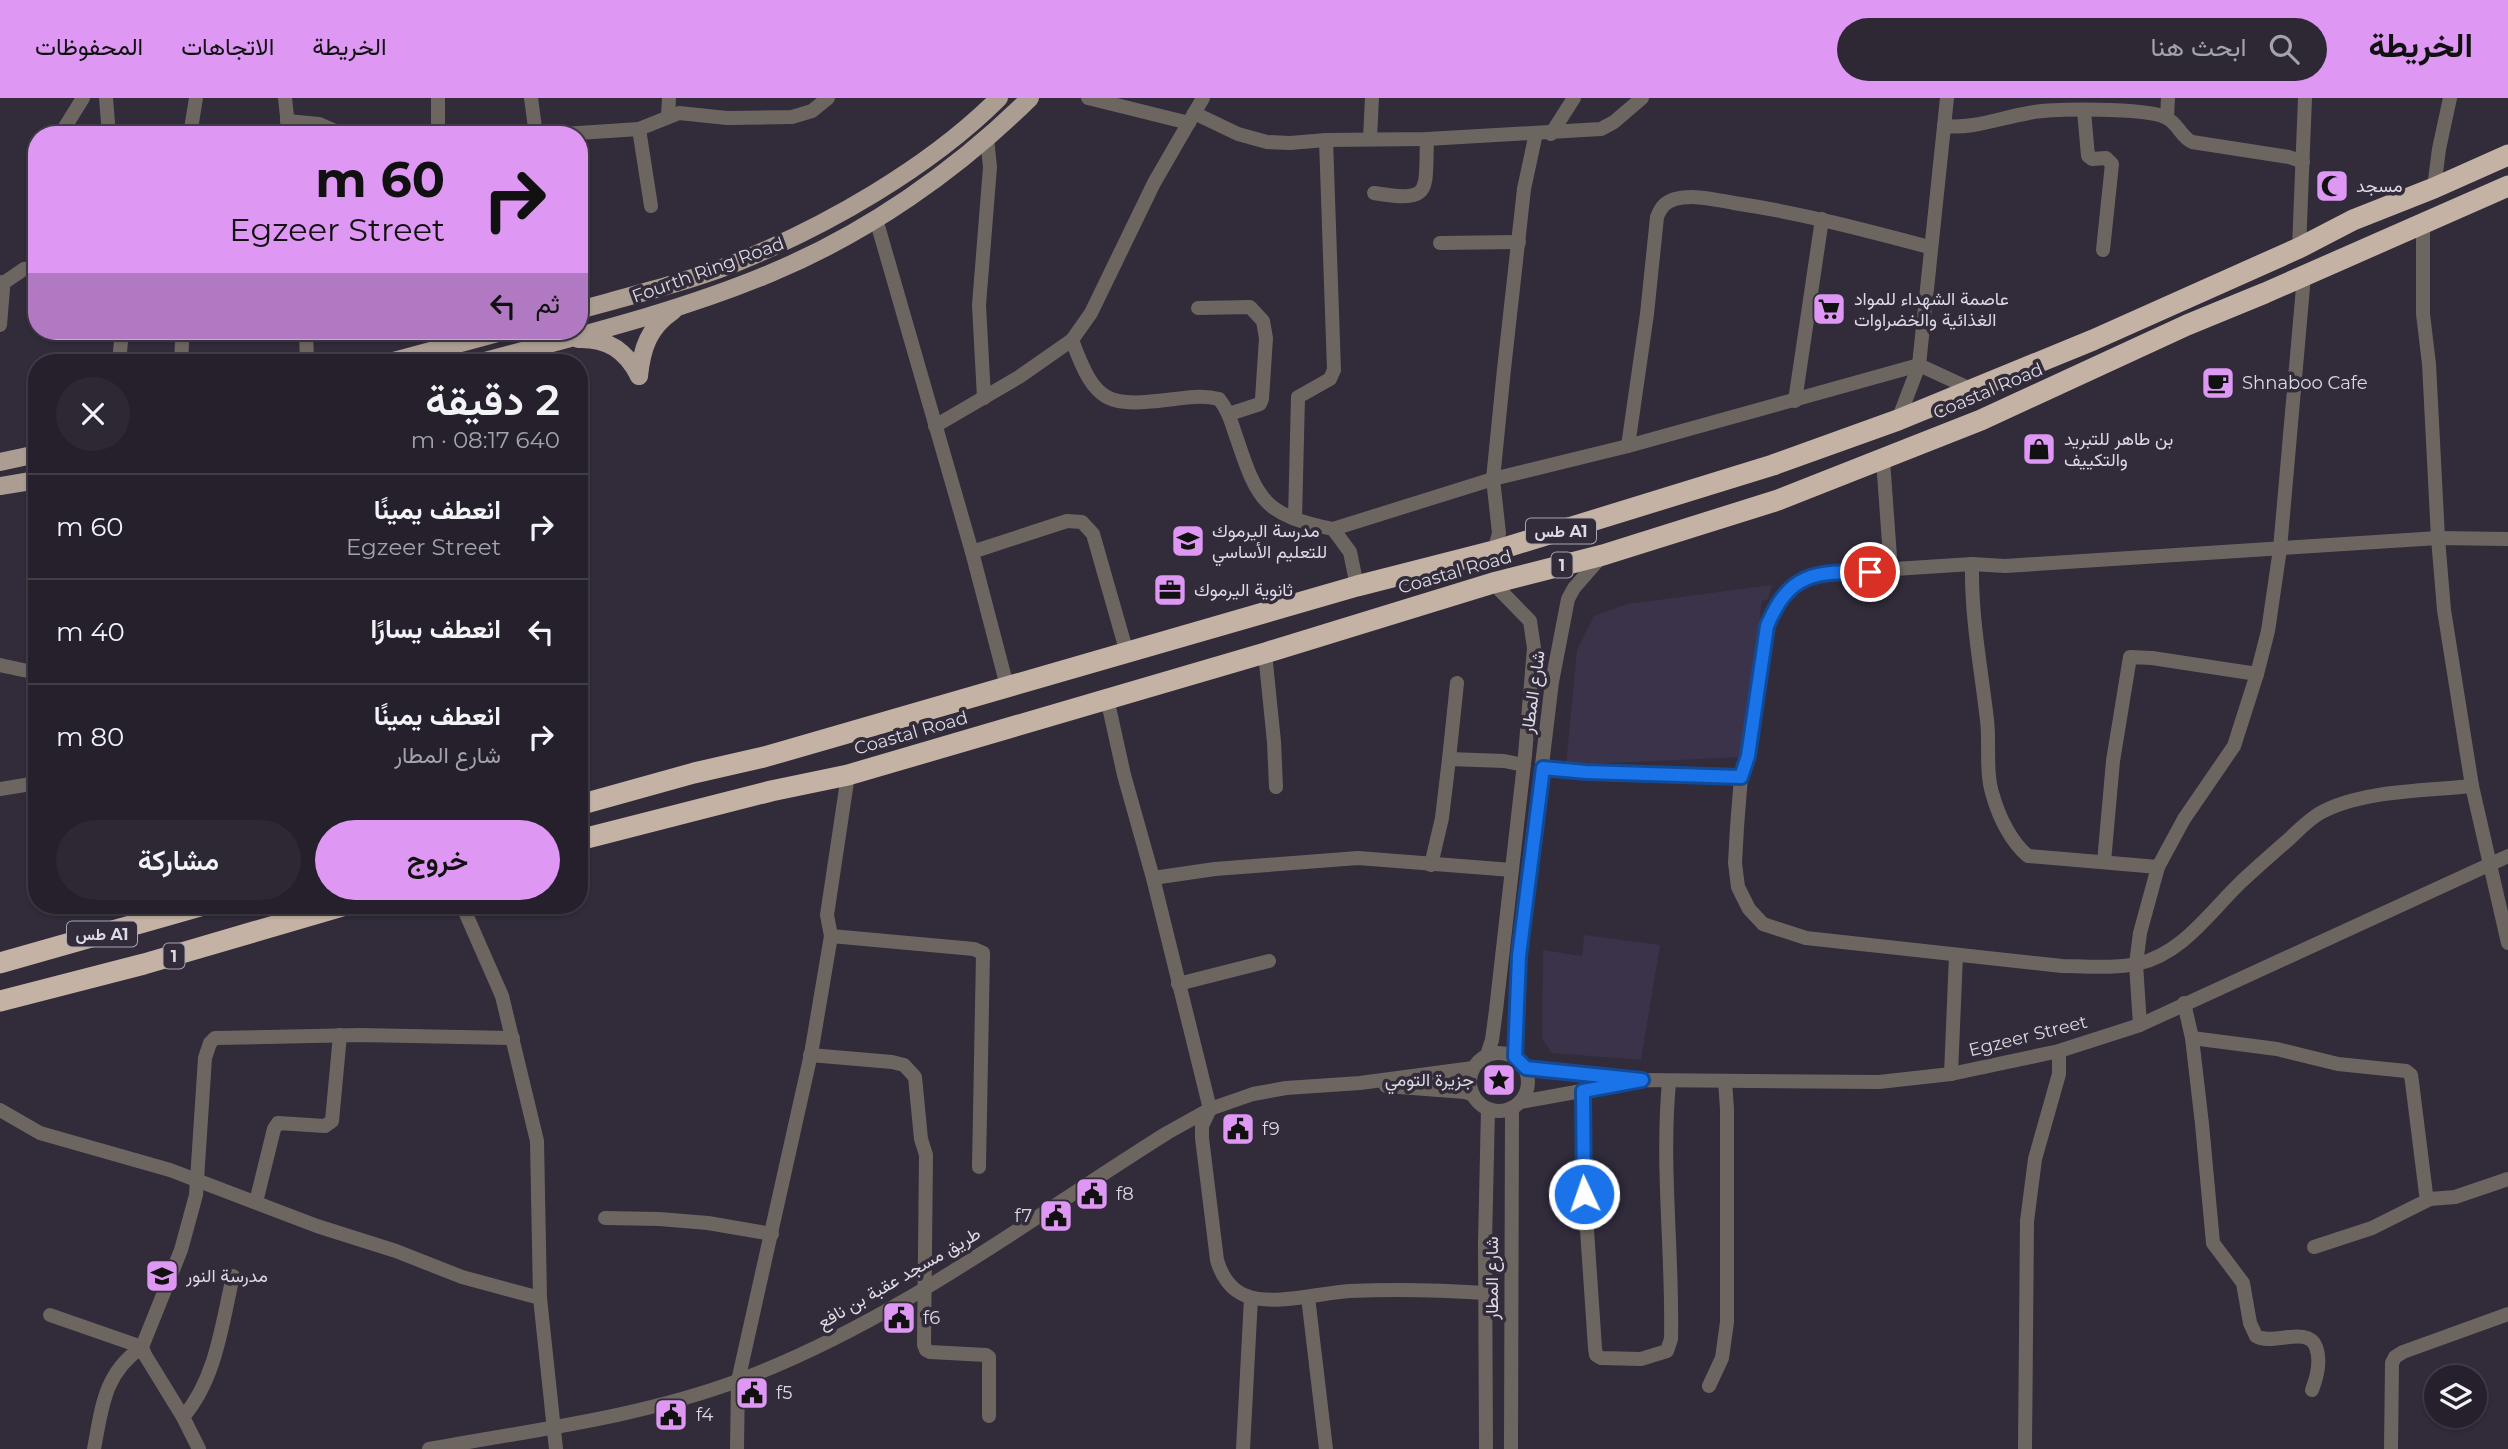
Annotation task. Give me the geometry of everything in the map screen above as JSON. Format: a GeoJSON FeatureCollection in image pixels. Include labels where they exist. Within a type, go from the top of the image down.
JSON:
{"type":"FeatureCollection","features":[{"type":"Feature","properties":{"kind":"highway","name":"Coastal Road"},"geometry":{"type":"LineString","coordinates":[[588,802],[764,757],[1357,586],[1494,551],[1715,484],[1898,420],[1973,390],[2093,340],[2298,248],[2353,220],[2508,155]]}},
{"type":"Feature","properties":{"kind":"highway","name":"Coastal Road"},"geometry":{"type":"LineString","coordinates":[[588,838],[772,791],[848,775],[1493,583],[1603,555],[1778,500],[1981,420],[2187,325],[2508,186]]}},
{"type":"Feature","properties":{"kind":"highway"},"geometry":{"type":"LineString","coordinates":[[764,757],[757,764],[755,778],[758,784],[772,791]]}},
{"type":"Feature","properties":{"kind":"highway"},"geometry":{"type":"LineString","coordinates":[[694,773],[707,787],[698,809]]}},
{"type":"Feature","properties":{"kind":"highway","name":"طس A1"},"geometry":{"type":"LineString","coordinates":[[0,964],[173,914]]}},
{"type":"Feature","properties":{"kind":"highway","name":"1"},"geometry":{"type":"LineString","coordinates":[[0,1001],[144,964],[315,914]]}},
{"type":"Feature","properties":{"kind":"main road","name":"Fourth Ring Road"},"geometry":{"type":"LineString","coordinates":[[588,307],[720,268],[803,232],[904,173],[967,127],[999,98]]}},
{"type":"Feature","properties":{"kind":"main road","name":"Fourth Ring Road"},"geometry":{"type":"LineString","coordinates":[[588,333],[683,305],[807,257],[876,219],[949,168],[987,139],[1030,98]]}},
{"type":"Feature","properties":{"kind":"main road"},"geometry":{"type":"LineString","coordinates":[[588,338],[616,347],[627,356],[639,376],[644,345],[652,330],[664,317],[683,305]]}},
{"type":"Feature","properties":{"kind":"main road"},"geometry":{"type":"LineString","coordinates":[[413,354],[453,340]]}},
{"type":"Feature","properties":{"kind":"main road","name":"Fourth Ring Road"},"geometry":{"type":"LineString","coordinates":[[511,354],[564,340]]}},
{"type":"Feature","properties":{"kind":"main road"},"geometry":{"type":"LineString","coordinates":[[0,462],[28,456]]}},
{"type":"Feature","properties":{"kind":"main road"},"geometry":{"type":"LineString","coordinates":[[0,486],[28,481]]}},
{"type":"Feature","properties":{"kind":"street"},"geometry":{"type":"LineString","coordinates":[[66,126],[83,98]]}},
{"type":"Feature","properties":{"kind":"street"},"geometry":{"type":"LineString","coordinates":[[106,98],[108,126]]}},
{"type":"Feature","properties":{"kind":"street"},"geometry":{"type":"LineString","coordinates":[[191,126],[196,98]]}},
{"type":"Feature","properties":{"kind":"street"},"geometry":{"type":"LineString","coordinates":[[285,98],[288,126]]}},
{"type":"Feature","properties":{"kind":"street"},"geometry":{"type":"LineString","coordinates":[[438,98],[438,126]]}},
{"type":"Feature","properties":{"kind":"street"},"geometry":{"type":"LineString","coordinates":[[531,98],[535,126]]}},
{"type":"Feature","properties":{"kind":"street"},"geometry":{"type":"LineString","coordinates":[[668,116],[669,98]]}},
{"type":"Feature","properties":{"kind":"street"},"geometry":{"type":"LineString","coordinates":[[588,132],[639,129],[679,113],[727,118],[792,117],[812,111],[828,98]]}},
{"type":"Feature","properties":{"kind":"street"},"geometry":{"type":"LineString","coordinates":[[1088,98],[1192,118],[1267,142],[1290,144],[1370,138],[1427,139],[1601,130],[1642,98]]}},
{"type":"Feature","properties":{"kind":"street"},"geometry":{"type":"LineString","coordinates":[[935,426],[984,398],[1072,340],[1091,313],[1154,183],[1202,98]]}},
{"type":"Feature","properties":{"kind":"street"},"geometry":{"type":"LineString","coordinates":[[1370,138],[1372,98]]}},
{"type":"Feature","properties":{"kind":"street"},"geometry":{"type":"LineString","coordinates":[[1494,551],[1499,533],[1493,479],[1524,188],[1544,134],[1574,98]]}},
{"type":"Feature","properties":{"kind":"street"},"geometry":{"type":"LineString","coordinates":[[1898,420],[1919,365],[1947,98]]}},
{"type":"Feature","properties":{"kind":"street"},"geometry":{"type":"LineString","coordinates":[[2167,118],[2168,98]]}},
{"type":"Feature","properties":{"kind":"street"},"geometry":{"type":"LineString","coordinates":[[2298,248],[2305,98]]}},
{"type":"Feature","properties":{"kind":"street"},"geometry":{"type":"LineString","coordinates":[[2434,188],[2450,98]]}},
{"type":"Feature","properties":{"kind":"street"},"geometry":{"type":"LineString","coordinates":[[2084,111],[2088,156],[2092,159],[2106,158],[2112,164],[2103,250]]}},
{"type":"Feature","properties":{"kind":"street"},"geometry":{"type":"LineString","coordinates":[[1944,126],[1976,126],[2029,113],[2138,112],[2167,118],[2192,142],[2289,157],[2302,162]]}},
{"type":"Feature","properties":{"kind":"street"},"geometry":{"type":"LineString","coordinates":[[304,126],[324,126]]}},
{"type":"Feature","properties":{"kind":"street"},"geometry":{"type":"LineString","coordinates":[[639,129],[651,206]]}},
{"type":"Feature","properties":{"kind":"street"},"geometry":{"type":"LineString","coordinates":[[984,398],[979,304],[990,167],[987,139]]}},
{"type":"Feature","properties":{"kind":"street"},"geometry":{"type":"LineString","coordinates":[[1374,193],[1405,198],[1418,195],[1425,179],[1427,139]]}},
{"type":"Feature","properties":{"kind":"street"},"geometry":{"type":"LineString","coordinates":[[1295,519],[1298,397],[1330,379],[1334,370],[1326,140]]}},
{"type":"Feature","properties":{"kind":"street"},"geometry":{"type":"LineString","coordinates":[[1628,446],[1647,314],[1657,216],[1661,206],[1673,199],[1688,197],[1822,219],[1930,247]]}},
{"type":"Feature","properties":{"kind":"street"},"geometry":{"type":"LineString","coordinates":[[876,219],[972,552],[1007,686]]}},
{"type":"Feature","properties":{"kind":"street"},"geometry":{"type":"LineString","coordinates":[[1795,401],[1822,219]]}},
{"type":"Feature","properties":{"kind":"street"},"geometry":{"type":"LineString","coordinates":[[2423,224],[2423,314],[2429,364],[2444,610],[2472,786],[2508,943]]}},
{"type":"Feature","properties":{"kind":"street"},"geometry":{"type":"LineString","coordinates":[[1440,243],[1518,242]]}},
{"type":"Feature","properties":{"kind":"street"},"geometry":{"type":"LineString","coordinates":[[0,325],[1,283],[28,269]]}},
{"type":"Feature","properties":{"kind":"street"},"geometry":{"type":"LineString","coordinates":[[2140,1025],[2136,964],[2140,933],[2158,867],[2184,819],[2234,746],[2258,674],[2268,631],[2280,549],[2304,276]]}},
{"type":"Feature","properties":{"kind":"street"},"geometry":{"type":"LineString","coordinates":[[1198,308],[1250,307],[1263,321],[1266,338],[1262,399],[1260,404],[1229,414]]}},
{"type":"Feature","properties":{"kind":"street"},"geometry":{"type":"LineString","coordinates":[[1072,340],[1083,372],[1102,395],[1127,403],[1208,396],[1219,399],[1229,414],[1252,484],[1261,498],[1276,512],[1333,529],[1493,479],[1628,446],[1919,365],[1973,390]]}},
{"type":"Feature","properties":{"kind":"street"},"geometry":{"type":"LineString","coordinates":[[182,354],[183,343]]}},
{"type":"Feature","properties":{"kind":"street"},"geometry":{"type":"LineString","coordinates":[[1883,460],[1891,571]]}},
{"type":"Feature","properties":{"kind":"street"},"geometry":{"type":"LineString","coordinates":[[972,552],[1067,521],[1082,522],[1093,534],[1127,653]]}},
{"type":"Feature","properties":{"kind":"street"},"geometry":{"type":"LineString","coordinates":[[1333,529],[1350,552],[1357,586]]}},
{"type":"Feature","properties":{"kind":"street"},"geometry":{"type":"LineString","coordinates":[[2472,786],[2375,796],[2343,803],[2324,811],[2309,819],[2171,949],[2136,964],[2104,968],[1956,956],[1916,948],[1806,938],[1763,924],[1749,909],[1738,887],[1735,863],[1741,777],[1748,756],[1767,626],[1775,607],[1786,592],[1799,582],[1817,574],[1972,564],[2005,566],[2438,538],[2508,539]]}},
{"type":"Feature","properties":{"kind":"street","name":"شارع المطار"},"geometry":{"type":"LineString","coordinates":[[1515,1057],[1519,956],[1552,682],[1568,599],[1574,588],[1603,555]]}},
{"type":"Feature","properties":{"kind":"street"},"geometry":{"type":"LineString","coordinates":[[1972,564],[1973,622],[1988,722],[1989,783],[2002,819],[2015,841],[2028,856],[2158,867]]}},
{"type":"Feature","properties":{"kind":"street","name":"شارع المطار"},"geometry":{"type":"LineString","coordinates":[[1487,1055],[1494,1030],[1524,765],[1534,648],[1530,621],[1493,583]]}},
{"type":"Feature","properties":{"kind":"street"},"geometry":{"type":"LineString","coordinates":[[1265,653],[1275,742],[1276,787]]}},
{"type":"Feature","properties":{"kind":"street"},"geometry":{"type":"LineString","coordinates":[[2104,862],[2113,761],[2127,661],[2130,657],[2258,674]]}},
{"type":"Feature","properties":{"kind":"street"},"geometry":{"type":"LineString","coordinates":[[0,665],[28,671]]}},
{"type":"Feature","properties":{"kind":"street"},"geometry":{"type":"LineString","coordinates":[[1531,680],[1552,682]]}},
{"type":"Feature","properties":{"kind":"street"},"geometry":{"type":"LineString","coordinates":[[1432,865],[1442,818],[1457,683]]}},
{"type":"Feature","properties":{"kind":"street"},"geometry":{"type":"LineString","coordinates":[[1107,698],[1124,775],[1153,878],[1210,1109],[1202,1126],[1202,1138],[1217,1260],[1225,1279],[1235,1290],[1251,1298],[1417,1289],[1485,1293]]}},
{"type":"Feature","properties":{"kind":"street"},"geometry":{"type":"LineString","coordinates":[[1449,759],[1494,760],[1524,765]]}},
{"type":"Feature","properties":{"kind":"street"},"geometry":{"type":"LineString","coordinates":[[1543,768],[1741,777]]}},
{"type":"Feature","properties":{"kind":"street"},"geometry":{"type":"LineString","coordinates":[[737,1449],[738,1381],[810,1055],[831,936],[827,915],[848,775]]}},
{"type":"Feature","properties":{"kind":"street"},"geometry":{"type":"LineString","coordinates":[[0,789],[28,784]]}},
{"type":"Feature","properties":{"kind":"street","name":"Egzeer Street"},"geometry":{"type":"LineString","coordinates":[[1516,1105],[1642,1080],[1855,1082],[1951,1074],[2059,1051],[2140,1025],[2508,856]]}},
{"type":"Feature","properties":{"kind":"street"},"geometry":{"type":"LineString","coordinates":[[1153,878],[1215,869],[1358,858],[1512,870]]}},
{"type":"Feature","properties":{"kind":"street"},"geometry":{"type":"LineString","coordinates":[[466,914],[502,996],[537,1141],[540,1298],[556,1449]]}},
{"type":"Feature","properties":{"kind":"street"},"geometry":{"type":"LineString","coordinates":[[831,936],[974,949],[985,956],[979,1167]]}},
{"type":"Feature","properties":{"kind":"street"},"geometry":{"type":"LineString","coordinates":[[1951,1074],[1956,956]]}},
{"type":"Feature","properties":{"kind":"street"},"geometry":{"type":"LineString","coordinates":[[1178,984],[1269,961]]}},
{"type":"Feature","properties":{"kind":"street"},"geometry":{"type":"LineString","coordinates":[[2185,1003],[2192,1038],[2214,1243],[2243,1283],[2250,1323],[2256,1336],[2268,1339],[2301,1336],[2308,1337],[2315,1343],[2319,1357],[2312,1390]]}},
{"type":"Feature","properties":{"kind":"street"},"geometry":{"type":"LineString","coordinates":[[94,1449],[103,1404],[114,1376],[125,1358],[142,1347],[181,1250],[198,1180],[205,1058],[210,1043],[215,1038],[340,1035],[513,1038]]}},
{"type":"Feature","properties":{"kind":"street"},"geometry":{"type":"LineString","coordinates":[[256,1202],[274,1129],[278,1123],[325,1126],[332,1121],[340,1035]]}},
{"type":"Feature","properties":{"kind":"street"},"geometry":{"type":"LineString","coordinates":[[2192,1038],[2277,1049],[2337,1064],[2406,1071],[2411,1075],[2423,1185],[2430,1199]]}},
{"type":"Feature","properties":{"kind":"street"},"geometry":{"type":"LineString","coordinates":[[2025,1449],[2027,1221],[2035,1159],[2059,1074],[2059,1051]]}},
{"type":"Feature","properties":{"kind":"street"},"geometry":{"type":"LineString","coordinates":[[1501,1052],[1515,1057],[1526,1068],[1526,1094],[1516,1105],[1504,1111],[1488,1109],[1473,1095],[1470,1081],[1473,1068],[1487,1055],[1501,1052]]}},
{"type":"Feature","properties":{"kind":"street"},"geometry":{"type":"LineString","coordinates":[[810,1055],[892,1062],[904,1065],[915,1077],[921,1139],[926,1154],[924,1345],[926,1350],[989,1357],[989,1416]]}},
{"type":"Feature","properties":{"kind":"street","name":"طريق مسجد عقبة بن نافع"},"geometry":{"type":"LineString","coordinates":[[429,1449],[646,1409],[738,1381],[788,1361],[839,1337],[926,1288],[1126,1159],[1210,1109],[1234,1099],[1262,1092],[1360,1083],[1473,1068]]}},
{"type":"Feature","properties":{"kind":"street"},"geometry":{"type":"LineString","coordinates":[[1526,1068],[1642,1080]]}},
{"type":"Feature","properties":{"kind":"street"},"geometry":{"type":"LineString","coordinates":[[1709,1385],[1722,1358],[1727,1322],[1725,1081]]}},
{"type":"Feature","properties":{"kind":"street"},"geometry":{"type":"LineString","coordinates":[[1583,1091],[1582,1156],[1596,1355],[1601,1358],[1642,1359],[1667,1351],[1671,1339],[1665,1197],[1669,1082]]}},
{"type":"Feature","properties":{"kind":"street","name":"طريق مسجد عقبة بن نافع"},"geometry":{"type":"LineString","coordinates":[[1360,1083],[1465,1092],[1473,1095]]}},
{"type":"Feature","properties":{"kind":"street","name":"شارع المطار"},"geometry":{"type":"LineString","coordinates":[[1511,1449],[1516,1105]]}},
{"type":"Feature","properties":{"kind":"street","name":"شارع المطار"},"geometry":{"type":"LineString","coordinates":[[1486,1449],[1488,1109]]}},
{"type":"Feature","properties":{"kind":"street"},"geometry":{"type":"LineString","coordinates":[[0,1110],[40,1133],[170,1170],[317,1226],[396,1251],[463,1277],[540,1298]]}},
{"type":"Feature","properties":{"kind":"street"},"geometry":{"type":"LineString","coordinates":[[2314,1247],[2372,1227],[2430,1199],[2455,1197],[2508,1179]]}},
{"type":"Feature","properties":{"kind":"street"},"geometry":{"type":"LineString","coordinates":[[604,1218],[708,1223],[772,1234]]}},
{"type":"Feature","properties":{"kind":"street"},"geometry":{"type":"LineString","coordinates":[[183,1417],[197,1401],[207,1377],[233,1276]]}},
{"type":"Feature","properties":{"kind":"street"},"geometry":{"type":"LineString","coordinates":[[1308,1297],[1326,1449]]}},
{"type":"Feature","properties":{"kind":"street"},"geometry":{"type":"LineString","coordinates":[[1243,1449],[1251,1298]]}},
{"type":"Feature","properties":{"kind":"street"},"geometry":{"type":"LineString","coordinates":[[2391,1449],[2391,1371],[2395,1357],[2508,1314]]}},
{"type":"Feature","properties":{"kind":"street"},"geometry":{"type":"LineString","coordinates":[[50,1315],[142,1347]]}},
{"type":"Feature","properties":{"kind":"street"},"geometry":{"type":"LineString","coordinates":[[142,1347],[199,1449]]}},
{"type":"Feature","properties":{"kind":"shaded area"},"geometry":{"type":"Polygon","coordinates":[[[1772,585],[1768,599],[1762,601],[1743,757],[1566,765],[1577,650],[1594,616],[1627,604],[1772,585]]]}},
{"type":"Feature","properties":{"kind":"shaded area"},"geometry":{"type":"Polygon","coordinates":[[[1584,935],[1660,945],[1641,1060],[1552,1053],[1542,1038],[1543,950],[1582,956],[1584,935]]]}},
{"type":"Feature","properties":{"kind":"place","name":"مسجد"},"geometry":{"type":"Point","coordinates":[2332,186]}},
{"type":"Feature","properties":{"kind":"place","name":"عاصمة الشهداء للمواد الغذائية والخضراوات"},"geometry":{"type":"Point","coordinates":[1829,309]}},
{"type":"Feature","properties":{"kind":"place","name":"Shnaboo Cafe"},"geometry":{"type":"Point","coordinates":[2218,383]}},
{"type":"Feature","properties":{"kind":"place","name":"بن طاهر للتبريد والتكييف"},"geometry":{"type":"Point","coordinates":[2039,449]}},
{"type":"Feature","properties":{"kind":"place","name":"مدرسة اليرموك للتعليم الأساسي"},"geometry":{"type":"Point","coordinates":[1188,541]}},
{"type":"Feature","properties":{"kind":"place","name":"ثانوية اليرموك"},"geometry":{"type":"Point","coordinates":[1170,590]}},
{"type":"Feature","properties":{"kind":"place","name":"جزيرة التومي"},"geometry":{"type":"Point","coordinates":[1499,1080]}},
{"type":"Feature","properties":{"kind":"place","name":"f9"},"geometry":{"type":"Point","coordinates":[1238,1129]}},
{"type":"Feature","properties":{"kind":"place","name":"f8"},"geometry":{"type":"Point","coordinates":[1092,1194]}},
{"type":"Feature","properties":{"kind":"place","name":"f7"},"geometry":{"type":"Point","coordinates":[1056,1216]}},
{"type":"Feature","properties":{"kind":"place","name":"مدرسة النور"},"geometry":{"type":"Point","coordinates":[162,1276]}},
{"type":"Feature","properties":{"kind":"place","name":"f6"},"geometry":{"type":"Point","coordinates":[899,1318]}},
{"type":"Feature","properties":{"kind":"place","name":"f5"},"geometry":{"type":"Point","coordinates":[752,1393]}},
{"type":"Feature","properties":{"kind":"place","name":"f4"},"geometry":{"type":"Point","coordinates":[671,1415]}},
{"type":"Feature","properties":{"kind":"route"},"geometry":{"type":"LineString","coordinates":[[1584,1194],[1583,1091],[1642,1080],[1526,1068],[1515,1057],[1519,956],[1543,768],[1741,777],[1748,756],[1767,626],[1775,607],[1786,592],[1799,582],[1817,574],[1870,572]]}}]}
